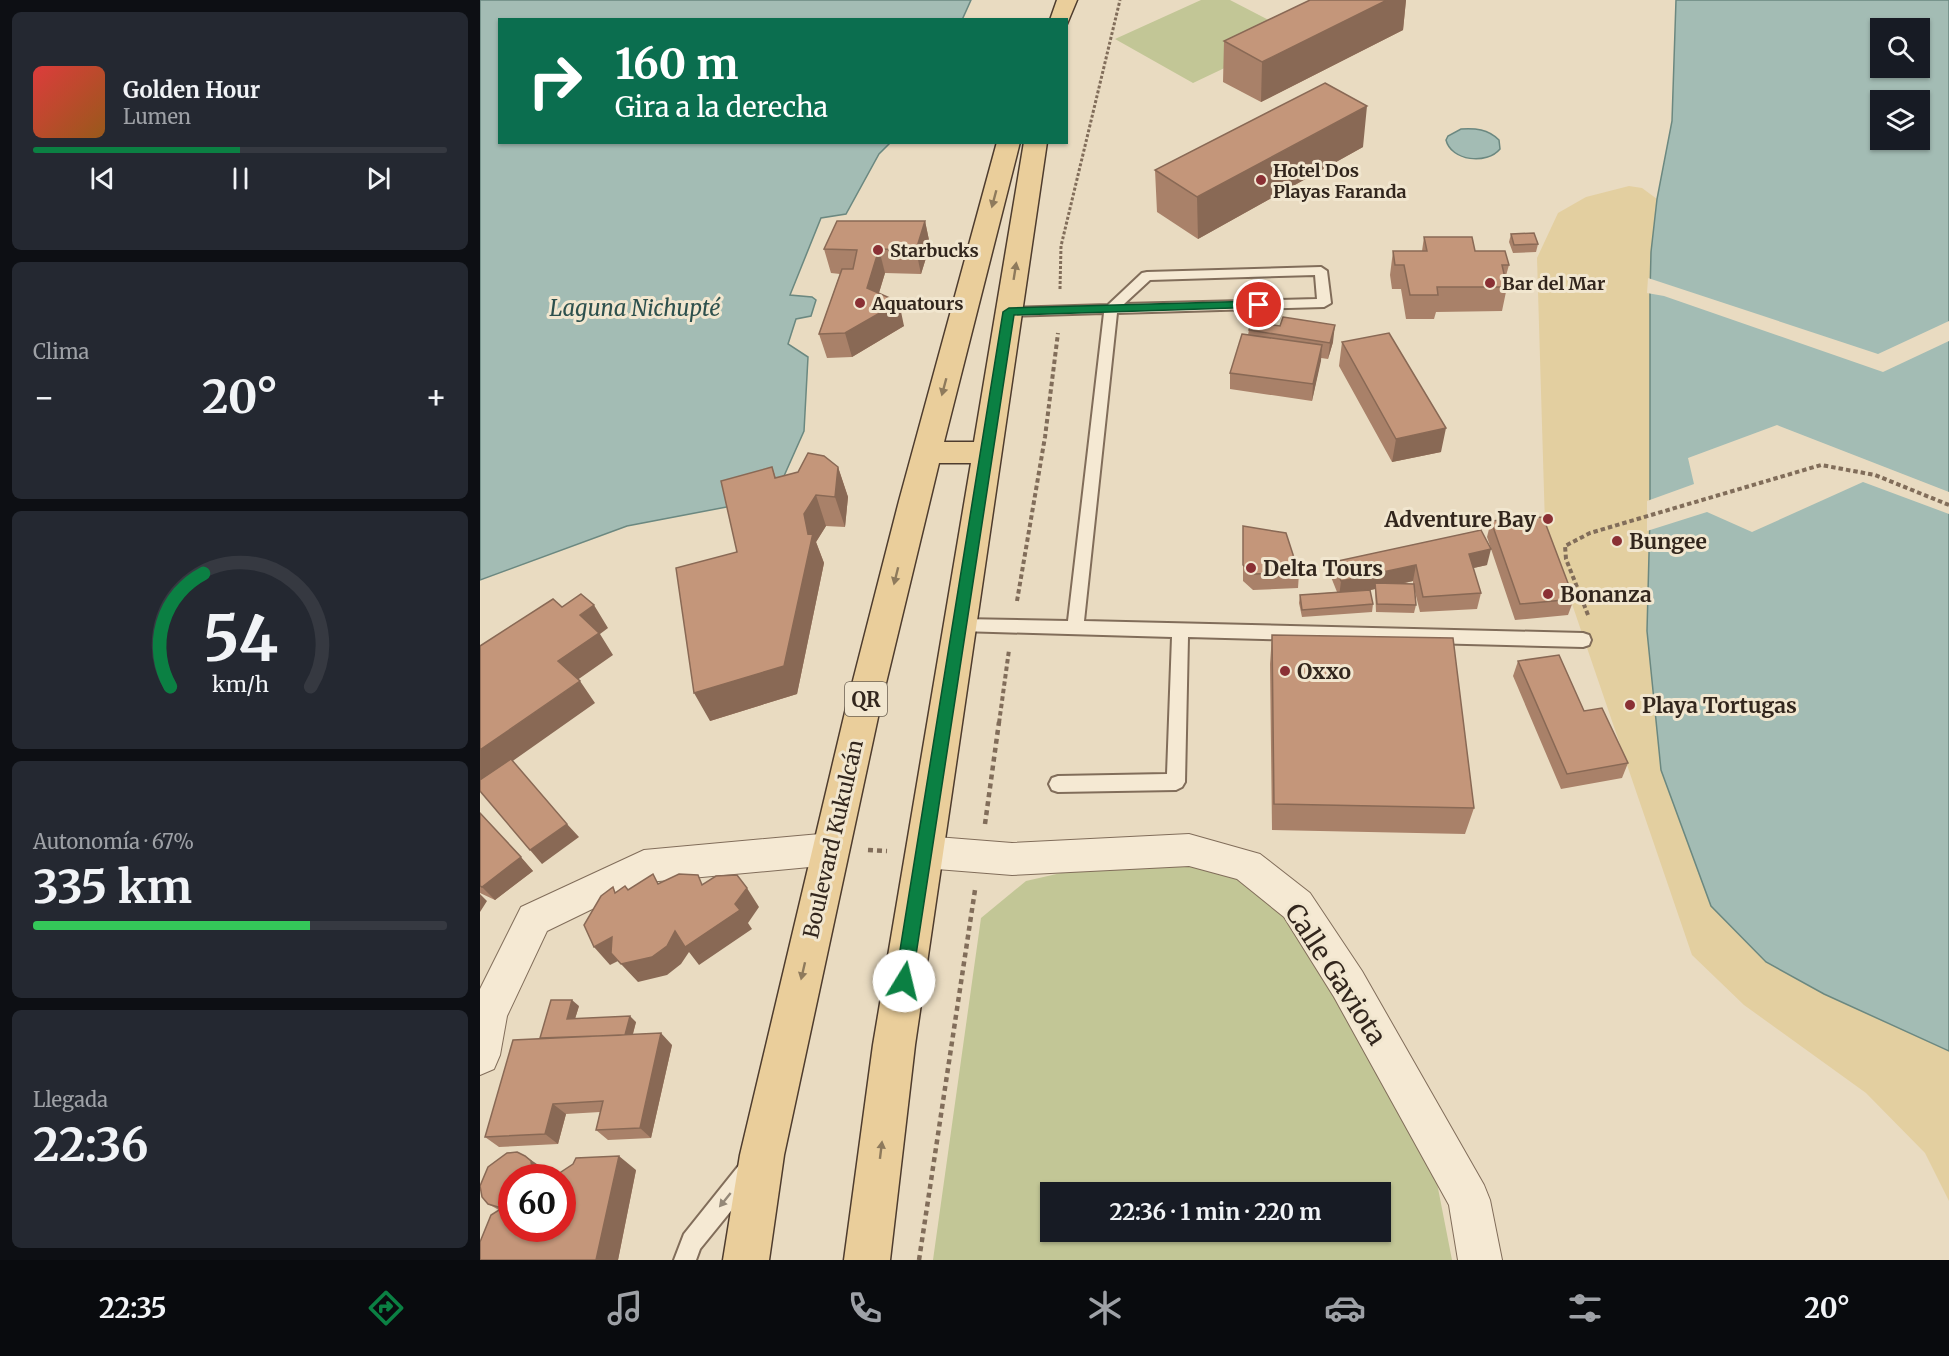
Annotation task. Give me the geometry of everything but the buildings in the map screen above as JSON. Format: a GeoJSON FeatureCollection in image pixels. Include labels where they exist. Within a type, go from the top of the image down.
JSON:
{"type":"FeatureCollection","features":[{"type":"Feature","properties":{"kind":"main road"},"geometry":{"type":"LineString","coordinates":[[1042,18],[1047,0]]}},
{"type":"Feature","properties":{"kind":"main road"},"geometry":{"type":"LineString","coordinates":[[1061,18],[1067,0]]}},
{"type":"Feature","properties":{"kind":"main road","name":"Boulevard Kukulcán"},"geometry":{"type":"LineString","coordinates":[[746,1260],[762,1155],[831,849],[927,452],[1008,144]]}},
{"type":"Feature","properties":{"kind":"main road"},"geometry":{"type":"LineString","coordinates":[[867,1260],[894,1045],[1036,144]]}},
{"type":"Feature","properties":{"kind":"main road"},"geometry":{"type":"LineString","coordinates":[[927,452],[987,453]]}},
{"type":"Feature","properties":{"kind":"street"},"geometry":{"type":"LineString","coordinates":[[480,1055],[488,1014],[534,919],[644,866],[831,849]]}},
{"type":"Feature","properties":{"kind":"street","name":"Calle Gaviota"},"geometry":{"type":"LineString","coordinates":[[924,852],[1012,859],[1189,850],[1247,865],[1297,905],[1348,984],[1469,1200],[1480,1260]]}},
{"type":"Feature","properties":{"kind":"lane"},"geometry":{"type":"LineString","coordinates":[[1009,312],[1111,309],[1324,303],[1321,271],[1147,276],[1111,309],[1075,628]]}},
{"type":"Feature","properties":{"kind":"lane"},"geometry":{"type":"LineString","coordinates":[[960,625],[1583,640]]}},
{"type":"Feature","properties":{"kind":"lane"},"geometry":{"type":"LineString","coordinates":[[1058,784],[1176,782],[1180,631]]}},
{"type":"Feature","properties":{"kind":"lane"},"geometry":{"type":"LineString","coordinates":[[685,1260],[692,1242],[762,1155]]}},
{"type":"Feature","properties":{"kind":"path"},"geometry":{"type":"LineString","coordinates":[[1583,640],[1591,625],[1566,559],[1565,546],[1590,533],[1821,465],[1875,475],[1949,505]]}},
{"type":"Feature","properties":{"kind":"path"},"geometry":{"type":"LineString","coordinates":[[831,849],[924,852]]}},
{"type":"Feature","properties":{"kind":"green space"},"geometry":{"type":"Polygon","coordinates":[[[1201,0],[1230,0],[1296,34],[1193,83],[1115,39],[1201,0]]]}},
{"type":"Feature","properties":{"kind":"green space"},"geometry":{"type":"Polygon","coordinates":[[[1205,840],[1307,913],[1422,1106],[1452,1260],[933,1260],[981,918],[1026,881],[1205,840]]]}},
{"type":"Feature","properties":{"kind":"sand","name":"Playa Tortugas"},"geometry":{"type":"Polygon","coordinates":[[[1629,186],[1642,188],[1657,199],[1651,252],[1650,292],[1650,516],[1647,631],[1711,906],[1766,962],[1824,994],[1949,1051],[1949,1201],[1925,1153],[1866,1093],[1744,1005],[1692,955],[1545,525],[1537,258],[1558,213],[1586,197],[1629,186]]]}},
{"type":"Feature","properties":{"kind":"water","name":"Laguna Nichupté"},"geometry":{"type":"Polygon","coordinates":[[[480,0],[971,0],[963,18],[498,18],[498,144],[889,144],[879,154],[846,214],[821,218],[790,295],[812,297],[816,300],[811,316],[796,319],[788,344],[808,357],[804,431],[784,476],[737,505],[627,526],[480,580],[480,0]]]}},
{"type":"Feature","properties":{"kind":"water"},"geometry":{"type":"Polygon","coordinates":[[[1676,0],[1949,0],[1949,1051],[1824,994],[1766,962],[1711,906],[1661,770],[1647,631],[1650,516],[1650,292],[1651,252],[1657,199],[1672,121],[1676,0]]]}},
{"type":"Feature","properties":{"kind":"water"},"geometry":{"type":"Polygon","coordinates":[[[1461,129],[1486,131],[1499,140],[1500,149],[1494,154],[1479,159],[1455,153],[1446,140],[1448,136],[1461,129]]]}},
{"type":"Feature","properties":{"kind":"pier"},"geometry":{"type":"Polygon","coordinates":[[[1648,278],[1878,354],[1949,321],[1949,341],[1883,372],[1664,296],[1647,293],[1648,278]]]}},
{"type":"Feature","properties":{"kind":"pier"},"geometry":{"type":"Polygon","coordinates":[[[1777,425],[1949,492],[1949,514],[1863,482],[1752,532],[1707,512],[1647,531],[1647,501],[1694,484],[1688,458],[1777,425]]]}},
{"type":"Feature","properties":{"kind":"place","name":"Hotel Dos Playas Faranda"},"geometry":{"type":"Point","coordinates":[1261,180]}},
{"type":"Feature","properties":{"kind":"place","name":"Starbucks"},"geometry":{"type":"Point","coordinates":[878,250]}},
{"type":"Feature","properties":{"kind":"place","name":"Bar del Mar"},"geometry":{"type":"Point","coordinates":[1490,283]}},
{"type":"Feature","properties":{"kind":"place","name":"Aquatours"},"geometry":{"type":"Point","coordinates":[860,303]}},
{"type":"Feature","properties":{"kind":"place","name":"Adventure Bay"},"geometry":{"type":"Point","coordinates":[1548,519]}},
{"type":"Feature","properties":{"kind":"place","name":"Bungee"},"geometry":{"type":"Point","coordinates":[1617,541]}},
{"type":"Feature","properties":{"kind":"place","name":"Delta Tours"},"geometry":{"type":"Point","coordinates":[1251,568]}},
{"type":"Feature","properties":{"kind":"place","name":"Bonanza"},"geometry":{"type":"Point","coordinates":[1548,594]}},
{"type":"Feature","properties":{"kind":"place","name":"Oxxo"},"geometry":{"type":"Point","coordinates":[1285,671]}},
{"type":"Feature","properties":{"kind":"place","name":"Playa Tortugas"},"geometry":{"type":"Point","coordinates":[1630,705]}},
{"type":"Feature","properties":{"kind":"route"},"geometry":{"type":"LineString","coordinates":[[904,981],[1009,312],[1259,305]]}}]}
